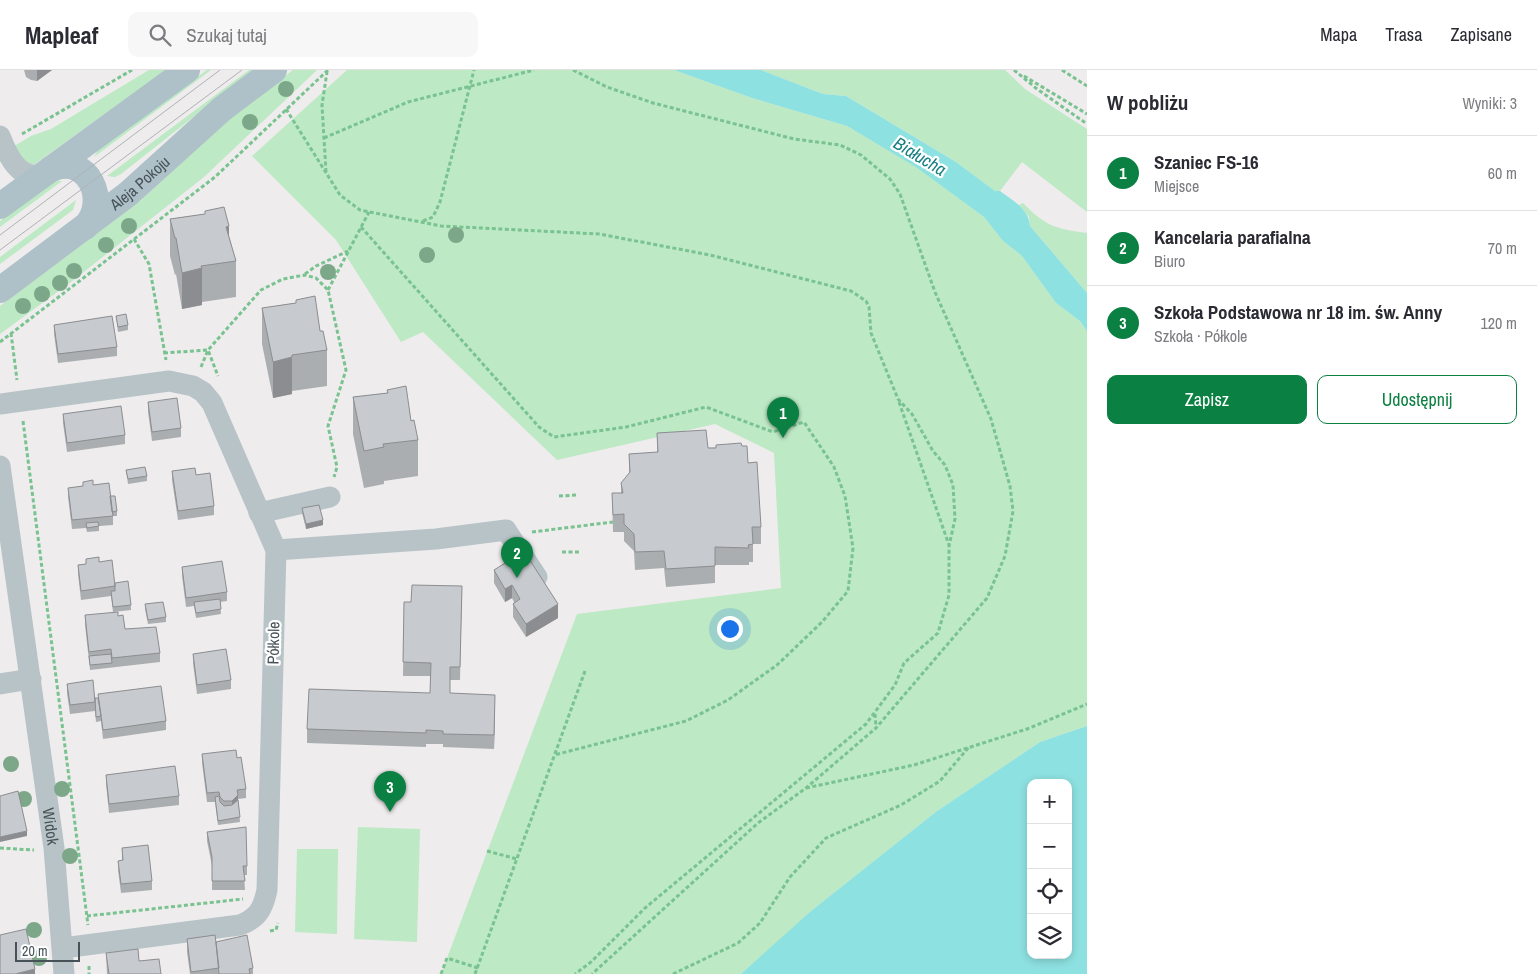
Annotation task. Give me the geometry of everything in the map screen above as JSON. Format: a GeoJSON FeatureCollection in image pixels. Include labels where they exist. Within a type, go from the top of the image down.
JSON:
{"type":"FeatureCollection","features":[{"type":"Feature","properties":{"kind":"main road"},"geometry":{"type":"LineString","coordinates":[[0,206],[187,70]]}},
{"type":"Feature","properties":{"kind":"main road","name":"Aleja Pokoju"},"geometry":{"type":"LineString","coordinates":[[0,290],[128,194],[222,109],[274,70]]}},
{"type":"Feature","properties":{"kind":"main road"},"geometry":{"type":"LineString","coordinates":[[47,172],[64,166],[74,168],[86,175],[94,186],[95,209],[91,220],[83,229]]}},
{"type":"Feature","properties":{"kind":"street"},"geometry":{"type":"LineString","coordinates":[[8,137],[17,167],[31,175],[47,172]]}},
{"type":"Feature","properties":{"kind":"street"},"geometry":{"type":"LineString","coordinates":[[10,402],[169,381],[193,386]]}},
{"type":"Feature","properties":{"kind":"street","name":"Półkole"},"geometry":{"type":"LineString","coordinates":[[63,948],[240,925],[251,921],[259,914],[267,890],[276,550],[219,414],[203,392],[193,386]]}},
{"type":"Feature","properties":{"kind":"street","name":"Widok"},"geometry":{"type":"LineString","coordinates":[[0,466],[54,848],[64,974]]}},
{"type":"Feature","properties":{"kind":"street"},"geometry":{"type":"LineString","coordinates":[[259,513],[330,497]]}},
{"type":"Feature","properties":{"kind":"street"},"geometry":{"type":"LineString","coordinates":[[276,550],[436,539],[506,530],[546,590]]}},
{"type":"Feature","properties":{"kind":"street"},"geometry":{"type":"LineString","coordinates":[[0,684],[31,678]]}},
{"type":"Feature","properties":{"kind":"path"},"geometry":{"type":"LineString","coordinates":[[8,137],[132,70]]}},
{"type":"Feature","properties":{"kind":"path"},"geometry":{"type":"LineString","coordinates":[[0,342],[215,177],[327,70]]}},
{"type":"Feature","properties":{"kind":"path"},"geometry":{"type":"LineString","coordinates":[[326,173],[322,105],[327,70]]}},
{"type":"Feature","properties":{"kind":"path"},"geometry":{"type":"LineString","coordinates":[[422,221],[433,217],[440,202],[474,70]]}},
{"type":"Feature","properties":{"kind":"path"},"geometry":{"type":"LineString","coordinates":[[324,138],[408,102],[534,70]]}},
{"type":"Feature","properties":{"kind":"path"},"geometry":{"type":"LineString","coordinates":[[573,70],[607,87],[653,103],[799,140],[832,143],[847,148],[885,174],[900,194],[935,292],[991,419],[1010,486],[1014,511],[1005,556],[987,598],[876,728],[806,788],[758,823],[592,974]]}},
{"type":"Feature","properties":{"kind":"path"},"geometry":{"type":"LineString","coordinates":[[1014,70],[1087,114]]}},
{"type":"Feature","properties":{"kind":"path"},"geometry":{"type":"LineString","coordinates":[[1014,70],[1037,89],[1087,124]]}},
{"type":"Feature","properties":{"kind":"path"},"geometry":{"type":"LineString","coordinates":[[1062,70],[1087,86]]}},
{"type":"Feature","properties":{"kind":"path"},"geometry":{"type":"LineString","coordinates":[[286,109],[346,201],[369,212],[441,226],[599,234],[710,255],[851,291],[866,301],[869,307],[871,333],[898,399],[949,546]]}},
{"type":"Feature","properties":{"kind":"path"},"geometry":{"type":"LineString","coordinates":[[328,290],[369,212]]}},
{"type":"Feature","properties":{"kind":"path"},"geometry":{"type":"LineString","coordinates":[[361,227],[539,427],[554,437],[626,427],[706,407],[773,432],[804,422],[834,467],[842,489],[853,548],[848,591],[822,622],[777,665],[728,700],[686,721],[554,755]]}},
{"type":"Feature","properties":{"kind":"path"},"geometry":{"type":"LineString","coordinates":[[134,239],[149,264],[169,381]]}},
{"type":"Feature","properties":{"kind":"path"},"geometry":{"type":"LineString","coordinates":[[304,275],[316,266],[349,251]]}},
{"type":"Feature","properties":{"kind":"path"},"geometry":{"type":"LineString","coordinates":[[193,386],[208,350],[261,290],[283,279],[304,275],[316,278],[328,290],[346,370],[328,426],[337,467],[330,497]]}},
{"type":"Feature","properties":{"kind":"path"},"geometry":{"type":"LineString","coordinates":[[11,333],[10,402],[89,933]]}},
{"type":"Feature","properties":{"kind":"path"},"geometry":{"type":"LineString","coordinates":[[164,353],[208,350]]}},
{"type":"Feature","properties":{"kind":"path"},"geometry":{"type":"LineString","coordinates":[[208,350],[218,377]]}},
{"type":"Feature","properties":{"kind":"path"},"geometry":{"type":"LineString","coordinates":[[575,974],[591,962],[645,908],[866,724],[895,685],[904,663],[938,633],[949,595],[949,546],[955,519],[953,485],[945,465],[933,451],[912,414],[898,399]]}},
{"type":"Feature","properties":{"kind":"path"},"geometry":{"type":"LineString","coordinates":[[560,496],[577,495]]}},
{"type":"Feature","properties":{"kind":"path"},"geometry":{"type":"LineString","coordinates":[[550,528],[613,522]]}},
{"type":"Feature","properties":{"kind":"path"},"geometry":{"type":"LineString","coordinates":[[562,552],[579,552]]}},
{"type":"Feature","properties":{"kind":"path"},"geometry":{"type":"LineString","coordinates":[[475,974],[585,671]]}},
{"type":"Feature","properties":{"kind":"path"},"geometry":{"type":"LineString","coordinates":[[806,788],[914,765],[1027,729],[1087,704]]}},
{"type":"Feature","properties":{"kind":"path"},"geometry":{"type":"LineString","coordinates":[[875,714],[876,728]]}},
{"type":"Feature","properties":{"kind":"path"},"geometry":{"type":"LineString","coordinates":[[673,974],[738,943],[760,923],[790,877],[826,838],[901,805],[940,780],[969,747]]}},
{"type":"Feature","properties":{"kind":"path"},"geometry":{"type":"LineString","coordinates":[[0,848],[40,850]]}},
{"type":"Feature","properties":{"kind":"path"},"geometry":{"type":"LineString","coordinates":[[487,851],[517,860]]}},
{"type":"Feature","properties":{"kind":"path"},"geometry":{"type":"LineString","coordinates":[[87,916],[246,899]]}},
{"type":"Feature","properties":{"kind":"path"},"geometry":{"type":"LineString","coordinates":[[267,932],[276,930],[280,918]]}},
{"type":"Feature","properties":{"kind":"path"},"geometry":{"type":"LineString","coordinates":[[441,974],[447,958],[478,968]]}},
{"type":"Feature","properties":{"kind":"green space"},"geometry":{"type":"Polygon","coordinates":[[[149,70],[166,70],[35,164],[27,164],[11,148],[31,136],[51,129],[149,70]]]}},
{"type":"Feature","properties":{"kind":"green space"},"geometry":{"type":"Polygon","coordinates":[[[207,70],[211,70],[94,157],[99,148],[207,70]]]}},
{"type":"Feature","properties":{"kind":"green space"},"geometry":{"type":"Polygon","coordinates":[[[249,70],[253,70],[121,174],[115,177],[107,176],[249,70]]]}},
{"type":"Feature","properties":{"kind":"green space"},"geometry":{"type":"Polygon","coordinates":[[[293,70],[317,70],[204,177],[71,282],[0,334],[0,306],[140,201],[231,117],[293,70]]]}},
{"type":"Feature","properties":{"kind":"green space"},"geometry":{"type":"Polygon","coordinates":[[[347,70],[674,70],[752,98],[847,126],[917,167],[984,217],[1003,241],[1022,256],[1056,303],[1080,321],[1087,331],[1087,726],[1040,742],[937,811],[811,911],[797,924],[798,927],[793,928],[741,974],[441,974],[577,614],[781,588],[774,453],[715,424],[557,460],[423,332],[401,342],[336,240],[252,156],[347,70]]]}},
{"type":"Feature","properties":{"kind":"green space"},"geometry":{"type":"Polygon","coordinates":[[[761,70],[1005,70],[1025,89],[1087,129],[1087,212],[1022,162],[1000,191],[995,191],[956,162],[846,96],[823,94],[761,70]]]}},
{"type":"Feature","properties":{"kind":"green space"},"geometry":{"type":"Polygon","coordinates":[[[55,180],[62,181],[0,227],[0,221],[55,180]]]}},
{"type":"Feature","properties":{"kind":"green space"},"geometry":{"type":"Polygon","coordinates":[[[76,200],[73,210],[0,264],[0,257],[76,200]]]}},
{"type":"Feature","properties":{"kind":"green space"},"geometry":{"type":"Polygon","coordinates":[[[1023,203],[1045,222],[1059,228],[1087,233],[1087,293],[1030,226],[1029,217],[1019,205],[1023,203]]]}},
{"type":"Feature","properties":{"kind":"green space"},"geometry":{"type":"Polygon","coordinates":[[[358,827],[420,829],[417,942],[354,939],[358,827]]]}},
{"type":"Feature","properties":{"kind":"green space"},"geometry":{"type":"Polygon","coordinates":[[[297,849],[338,849],[337,934],[295,932],[297,849]]]}},
{"type":"Feature","properties":{"kind":"water","name":"Białucha"},"geometry":{"type":"Polygon","coordinates":[[[674,70],[761,70],[823,94],[846,96],[956,162],[995,191],[1000,191],[1015,202],[1027,215],[1030,226],[1087,293],[1087,331],[1080,321],[1056,303],[1022,256],[1003,241],[984,217],[916,167],[847,126],[752,98],[674,70]]]}},
{"type":"Feature","properties":{"kind":"water"},"geometry":{"type":"Polygon","coordinates":[[[1087,726],[1087,974],[741,974],[811,911],[937,811],[1040,742],[1087,726]]]}},
{"type":"Feature","properties":{"kind":"building"},"geometry":{"type":"Polygon","coordinates":[[[224,207],[229,226],[226,227],[236,261],[201,266],[202,268],[182,273],[176,238],[170,219],[205,214],[205,211],[224,207]]]}},
{"type":"Feature","properties":{"kind":"building"},"geometry":{"type":"Polygon","coordinates":[[[315,296],[320,331],[323,331],[327,350],[292,355],[292,357],[273,362],[262,308],[296,303],[296,300],[315,296]]]}},
{"type":"Feature","properties":{"kind":"building"},"geometry":{"type":"Polygon","coordinates":[[[126,314],[128,325],[118,327],[116,316],[126,314]]]}},
{"type":"Feature","properties":{"kind":"building"},"geometry":{"type":"Polygon","coordinates":[[[112,316],[117,347],[58,354],[54,325],[112,316]]]}},
{"type":"Feature","properties":{"kind":"building"},"geometry":{"type":"Polygon","coordinates":[[[406,386],[411,421],[414,420],[418,440],[383,444],[384,447],[364,451],[353,397],[388,393],[387,390],[406,386]]]}},
{"type":"Feature","properties":{"kind":"building"},"geometry":{"type":"Polygon","coordinates":[[[177,398],[181,428],[152,432],[148,402],[177,398]]]}},
{"type":"Feature","properties":{"kind":"building"},"geometry":{"type":"Polygon","coordinates":[[[121,406],[125,435],[67,443],[63,414],[121,406]]]}},
{"type":"Feature","properties":{"kind":"building"},"geometry":{"type":"Polygon","coordinates":[[[706,430],[708,448],[716,448],[716,445],[741,443],[742,446],[747,446],[748,463],[757,462],[761,527],[752,527],[753,544],[748,545],[749,548],[715,547],[715,566],[666,569],[664,551],[635,552],[634,534],[624,524],[624,514],[613,515],[612,493],[623,493],[621,483],[630,472],[629,454],[658,452],[657,433],[706,430]]]}},
{"type":"Feature","properties":{"kind":"building"},"geometry":{"type":"Polygon","coordinates":[[[145,467],[147,476],[128,479],[126,470],[145,467]]]}},
{"type":"Feature","properties":{"kind":"building"},"geometry":{"type":"Polygon","coordinates":[[[195,468],[196,475],[210,473],[214,506],[178,511],[172,471],[195,468]]]}},
{"type":"Feature","properties":{"kind":"building"},"geometry":{"type":"Polygon","coordinates":[[[93,480],[93,485],[109,483],[113,516],[72,520],[68,488],[83,486],[83,482],[93,480]]]}},
{"type":"Feature","properties":{"kind":"building"},"geometry":{"type":"Polygon","coordinates":[[[110,496],[115,496],[117,511],[112,512],[110,496]]]}},
{"type":"Feature","properties":{"kind":"building"},"geometry":{"type":"Polygon","coordinates":[[[319,505],[323,520],[306,524],[302,508],[319,505]]]}},
{"type":"Feature","properties":{"kind":"building"},"geometry":{"type":"Polygon","coordinates":[[[98,522],[99,526],[87,528],[86,523],[98,522]]]}},
{"type":"Feature","properties":{"kind":"building"},"geometry":{"type":"Polygon","coordinates":[[[524,551],[558,604],[526,624],[513,604],[520,599],[512,585],[505,589],[494,570],[524,551]]]}},
{"type":"Feature","properties":{"kind":"building"},"geometry":{"type":"Polygon","coordinates":[[[99,557],[99,562],[112,560],[115,586],[81,591],[78,565],[86,564],[86,559],[99,557]]]}},
{"type":"Feature","properties":{"kind":"building"},"geometry":{"type":"Polygon","coordinates":[[[222,561],[227,592],[186,598],[182,567],[222,561]]]}},
{"type":"Feature","properties":{"kind":"building"},"geometry":{"type":"Polygon","coordinates":[[[128,581],[131,605],[113,607],[111,591],[115,591],[115,583],[128,581]]]}},
{"type":"Feature","properties":{"kind":"building"},"geometry":{"type":"Polygon","coordinates":[[[412,585],[462,586],[460,667],[450,667],[450,693],[495,695],[494,735],[443,734],[443,731],[426,730],[426,733],[307,729],[309,689],[430,693],[431,663],[403,662],[404,602],[411,602],[412,585]]]}},
{"type":"Feature","properties":{"kind":"building"},"geometry":{"type":"Polygon","coordinates":[[[220,599],[221,609],[196,613],[194,602],[220,599]]]}},
{"type":"Feature","properties":{"kind":"building"},"geometry":{"type":"Polygon","coordinates":[[[163,602],[166,617],[148,620],[145,604],[163,602]]]}},
{"type":"Feature","properties":{"kind":"building"},"geometry":{"type":"Polygon","coordinates":[[[118,612],[118,616],[123,615],[125,629],[156,627],[160,653],[112,658],[111,649],[89,652],[85,615],[118,612]]]}},
{"type":"Feature","properties":{"kind":"building"},"geometry":{"type":"Polygon","coordinates":[[[226,649],[231,680],[197,685],[193,654],[226,649]]]}},
{"type":"Feature","properties":{"kind":"building"},"geometry":{"type":"Polygon","coordinates":[[[111,654],[112,663],[90,665],[89,656],[111,654]]]}},
{"type":"Feature","properties":{"kind":"building"},"geometry":{"type":"Polygon","coordinates":[[[93,680],[95,702],[70,705],[67,684],[93,680]]]}},
{"type":"Feature","properties":{"kind":"building"},"geometry":{"type":"Polygon","coordinates":[[[161,686],[166,721],[103,730],[98,694],[161,686]]]}},
{"type":"Feature","properties":{"kind":"building"},"geometry":{"type":"Polygon","coordinates":[[[95,698],[98,698],[101,716],[96,717],[95,698]]]}},
{"type":"Feature","properties":{"kind":"building"},"geometry":{"type":"Polygon","coordinates":[[[236,750],[237,758],[241,757],[246,789],[237,790],[238,795],[232,801],[224,801],[220,797],[219,792],[207,793],[202,754],[236,750]]]}},
{"type":"Feature","properties":{"kind":"building"},"geometry":{"type":"Polygon","coordinates":[[[175,766],[179,796],[109,804],[106,775],[175,766]]]}},
{"type":"Feature","properties":{"kind":"building"},"geometry":{"type":"Polygon","coordinates":[[[18,791],[27,831],[0,837],[0,796],[18,791]]]}},
{"type":"Feature","properties":{"kind":"building"},"geometry":{"type":"Polygon","coordinates":[[[219,796],[220,802],[224,806],[232,805],[238,800],[240,817],[218,821],[215,797],[219,796]]]}},
{"type":"Feature","properties":{"kind":"building"},"geometry":{"type":"Polygon","coordinates":[[[246,827],[247,866],[243,866],[245,881],[212,881],[212,857],[207,832],[246,827]]]}},
{"type":"Feature","properties":{"kind":"building"},"geometry":{"type":"Polygon","coordinates":[[[148,845],[152,881],[121,884],[118,861],[123,860],[122,848],[148,845]]]}},
{"type":"Feature","properties":{"kind":"building"},"geometry":{"type":"Polygon","coordinates":[[[26,929],[35,969],[15,974],[0,974],[0,935],[26,929]]]}},
{"type":"Feature","properties":{"kind":"building"},"geometry":{"type":"Polygon","coordinates":[[[215,935],[219,968],[191,972],[187,939],[215,935]]]}},
{"type":"Feature","properties":{"kind":"building"},"geometry":{"type":"Polygon","coordinates":[[[247,935],[253,968],[249,969],[250,974],[219,974],[216,942],[247,935]]]}},
{"type":"Feature","properties":{"kind":"building"},"geometry":{"type":"Polygon","coordinates":[[[138,949],[139,961],[159,959],[161,974],[109,974],[106,953],[138,949]]]}},
{"type":"Feature","properties":{"kind":"tram line"},"geometry":{"type":"LineString","coordinates":[[0,235],[220,70]]}},
{"type":"Feature","properties":{"kind":"tram line"},"geometry":{"type":"LineString","coordinates":[[0,250],[242,70]]}},
{"type":"Feature","properties":{"kind":"place","name":"Szaniec FS-16"},"geometry":{"type":"Point","coordinates":[783,438]}},
{"type":"Feature","properties":{"kind":"place","name":"Kancelaria parafialna"},"geometry":{"type":"Point","coordinates":[517,578]}},
{"type":"Feature","properties":{"kind":"place","name":"Szkoła Podstawowa nr 18 im. św. Anny"},"geometry":{"type":"Point","coordinates":[390,812]}}]}
